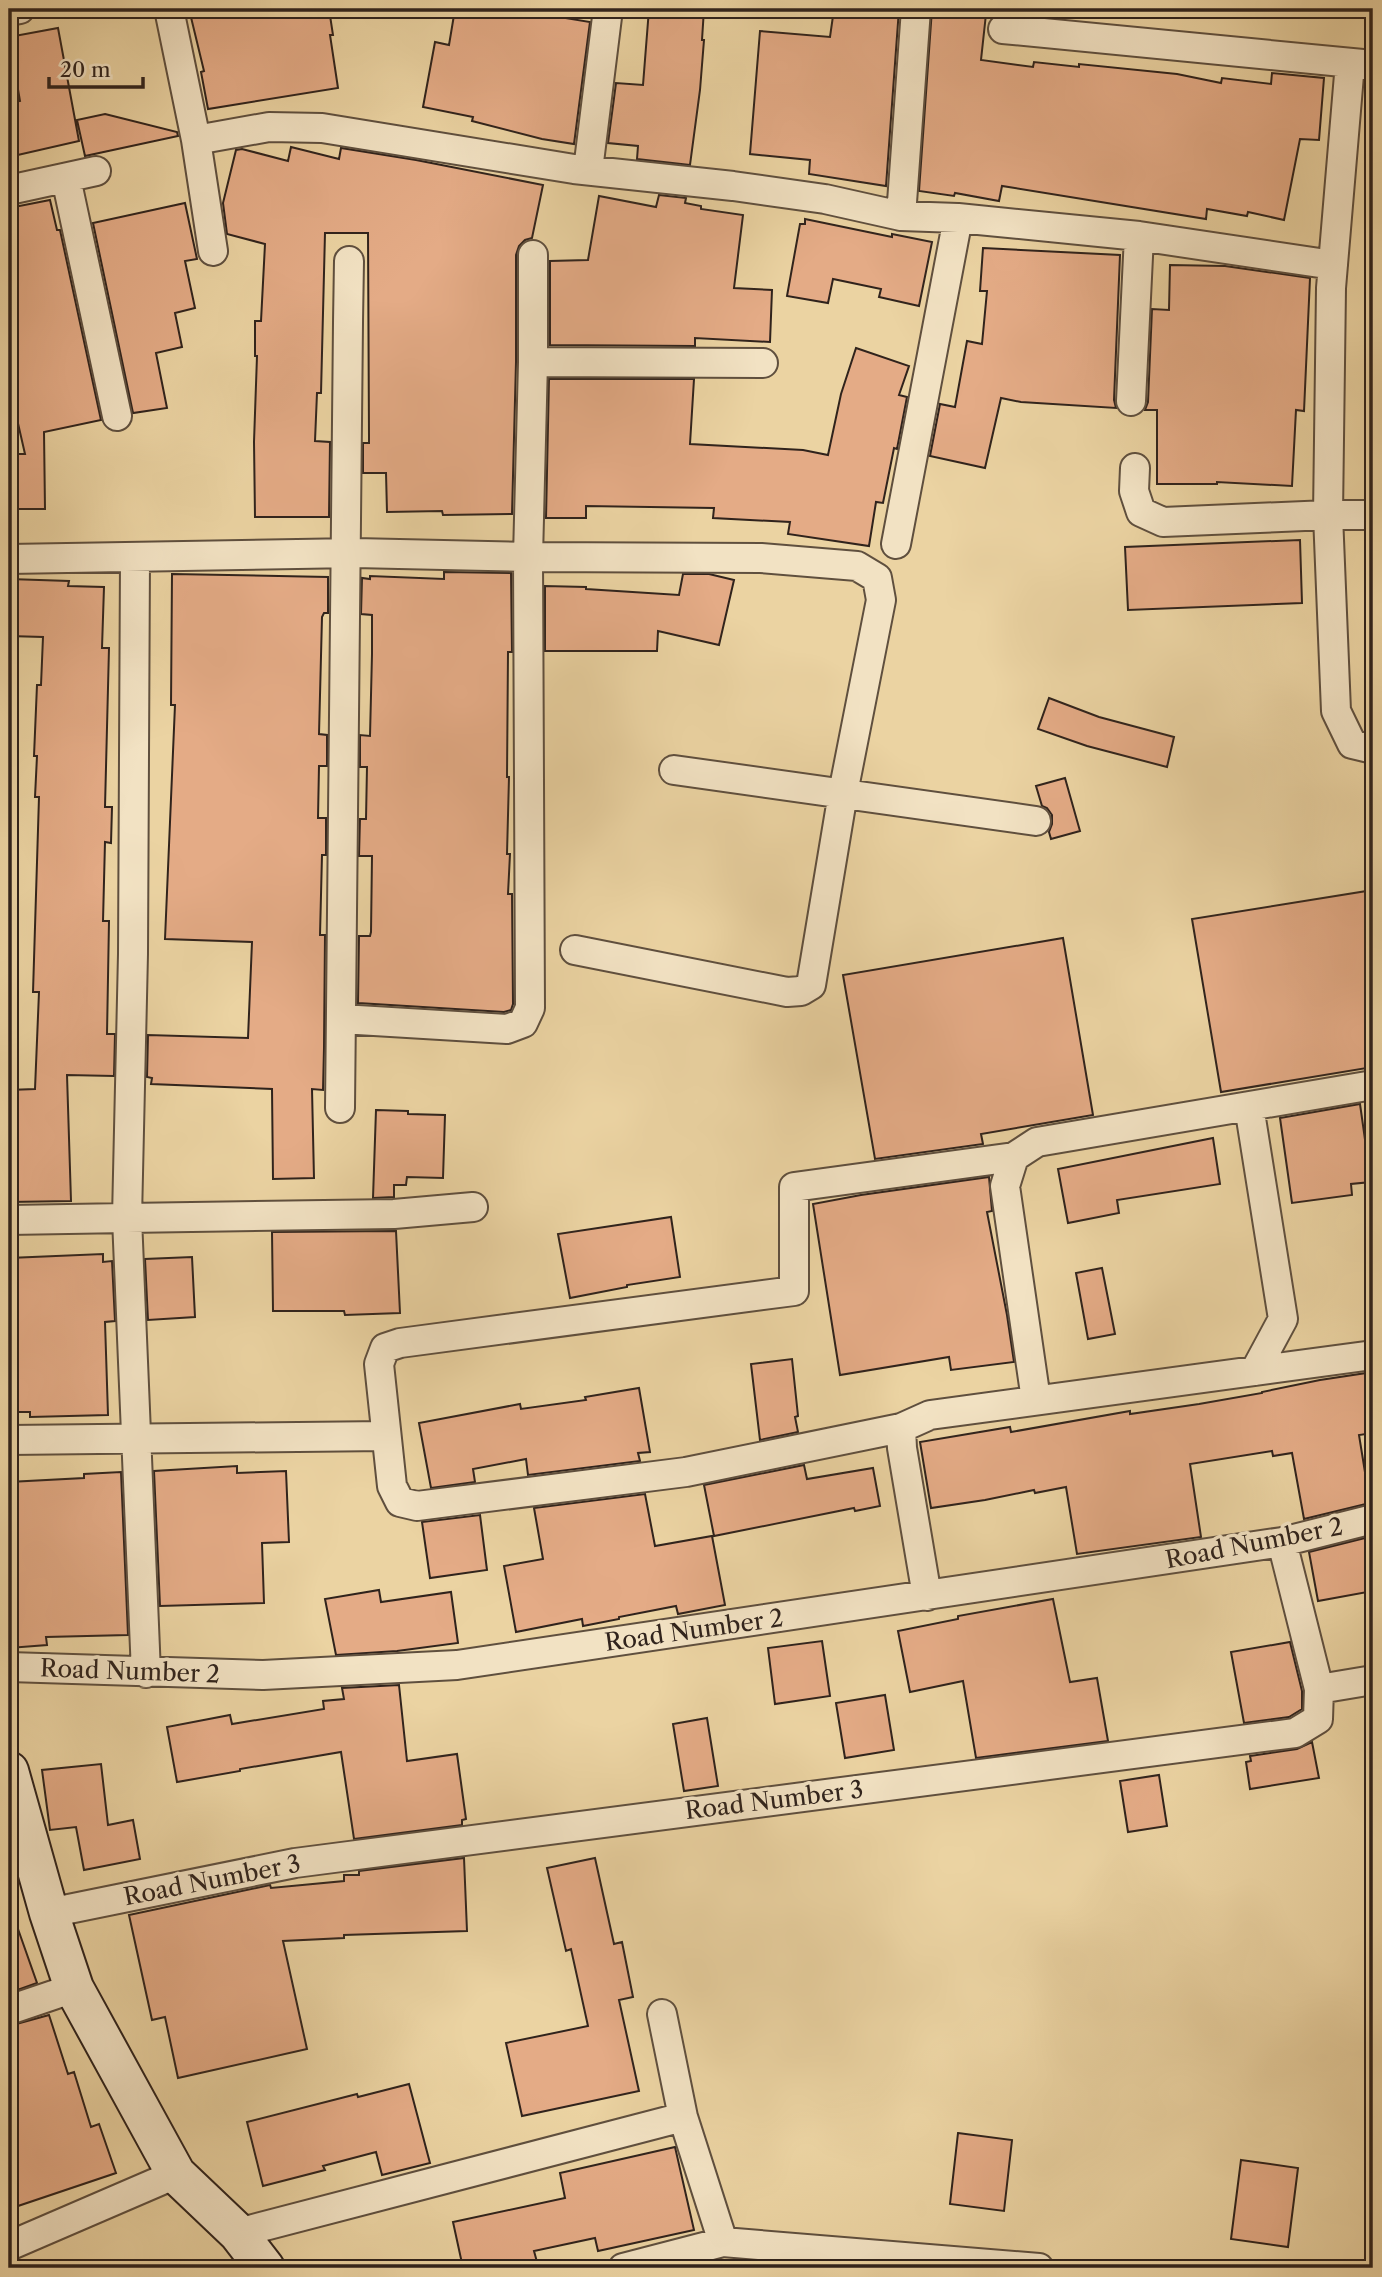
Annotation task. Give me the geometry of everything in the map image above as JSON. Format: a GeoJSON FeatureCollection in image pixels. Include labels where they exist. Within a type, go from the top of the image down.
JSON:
{"type":"FeatureCollection","features":[{"type":"Feature","properties":{"kind":"street"},"geometry":{"type":"LineString","coordinates":[[9,11],[20,9]]}},
{"type":"Feature","properties":{"kind":"street"},"geometry":{"type":"LineString","coordinates":[[169,9],[196,140],[213,251]]}},
{"type":"Feature","properties":{"kind":"street"},"geometry":{"type":"LineString","coordinates":[[588,170],[608,9]]}},
{"type":"Feature","properties":{"kind":"street"},"geometry":{"type":"LineString","coordinates":[[901,216],[916,9]]}},
{"type":"Feature","properties":{"kind":"street"},"geometry":{"type":"LineString","coordinates":[[1003,29],[1362,64],[1333,265],[1328,515],[1336,711],[1352,744],[1373,750]]}},
{"type":"Feature","properties":{"kind":"street"},"geometry":{"type":"LineString","coordinates":[[196,140],[269,127],[322,128],[588,170],[825,199],[901,216],[958,218],[1139,236],[1333,265]]}},
{"type":"Feature","properties":{"kind":"street"},"geometry":{"type":"LineString","coordinates":[[9,190],[96,171]]}},
{"type":"Feature","properties":{"kind":"street"},"geometry":{"type":"LineString","coordinates":[[66,178],[117,416]]}},
{"type":"Feature","properties":{"kind":"street"},"geometry":{"type":"LineString","coordinates":[[896,544],[958,218]]}},
{"type":"Feature","properties":{"kind":"street"},"geometry":{"type":"LineString","coordinates":[[1131,401],[1139,236]]}},
{"type":"Feature","properties":{"kind":"street"},"geometry":{"type":"LineString","coordinates":[[341,1019],[507,1029],[523,1023],[530,1007],[528,557],[533,255]]}},
{"type":"Feature","properties":{"kind":"street"},"geometry":{"type":"LineString","coordinates":[[340,1108],[349,261]]}},
{"type":"Feature","properties":{"kind":"street"},"geometry":{"type":"LineString","coordinates":[[533,362],[763,363]]}},
{"type":"Feature","properties":{"kind":"street"},"geometry":{"type":"LineString","coordinates":[[1135,468],[1134,491],[1142,512],[1163,522],[1373,515]]}},
{"type":"Feature","properties":{"kind":"street"},"geometry":{"type":"LineString","coordinates":[[9,559],[344,553],[528,557],[706,556],[858,566],[877,578],[881,600],[843,793],[811,985],[801,991],[787,992],[575,950]]}},
{"type":"Feature","properties":{"kind":"street"},"geometry":{"type":"LineString","coordinates":[[135,558],[133,954],[127,1218],[146,1673]]}},
{"type":"Feature","properties":{"kind":"street"},"geometry":{"type":"LineString","coordinates":[[674,770],[1036,821]]}},
{"type":"Feature","properties":{"kind":"street"},"geometry":{"type":"LineString","coordinates":[[1373,1085],[1037,1142],[1014,1157],[794,1187],[794,1291],[400,1343],[385,1348],[379,1364],[392,1486],[400,1502],[418,1506],[686,1472],[901,1428],[930,1415],[1373,1355]]}},
{"type":"Feature","properties":{"kind":"street"},"geometry":{"type":"LineString","coordinates":[[1249,1106],[1283,1318],[1255,1371]]}},
{"type":"Feature","properties":{"kind":"street"},"geometry":{"type":"LineString","coordinates":[[1014,1157],[1005,1186],[1037,1400]]}},
{"type":"Feature","properties":{"kind":"street"},"geometry":{"type":"LineString","coordinates":[[9,1220],[394,1214],[473,1207]]}},
{"type":"Feature","properties":{"kind":"street"},"geometry":{"type":"LineString","coordinates":[[901,1428],[927,1596]]}},
{"type":"Feature","properties":{"kind":"street"},"geometry":{"type":"LineString","coordinates":[[9,1440],[385,1436]]}},
{"type":"Feature","properties":{"kind":"street","name":"Road Number 2"},"geometry":{"type":"LineString","coordinates":[[9,1667],[263,1675],[457,1665],[1282,1542],[1373,1519]]}},
{"type":"Feature","properties":{"kind":"street","name":"Road Number 3"},"geometry":{"type":"LineString","coordinates":[[49,1913],[295,1863],[1296,1732],[1318,1718],[1319,1689],[1282,1542]]}},
{"type":"Feature","properties":{"kind":"street"},"geometry":{"type":"LineString","coordinates":[[1319,1689],[1373,1680]]}},
{"type":"Feature","properties":{"kind":"street"},"geometry":{"type":"LineString","coordinates":[[9,1771],[49,1913],[74,1988],[176,2174],[238,2233],[265,2268]]}},
{"type":"Feature","properties":{"kind":"street"},"geometry":{"type":"LineString","coordinates":[[9,2010],[74,1988]]}},
{"type":"Feature","properties":{"kind":"street"},"geometry":{"type":"LineString","coordinates":[[662,2014],[682,2118],[723,2242]]}},
{"type":"Feature","properties":{"kind":"street"},"geometry":{"type":"LineString","coordinates":[[238,2233],[682,2118]]}},
{"type":"Feature","properties":{"kind":"street"},"geometry":{"type":"LineString","coordinates":[[9,2246],[176,2174]]}},
{"type":"Feature","properties":{"kind":"street"},"geometry":{"type":"LineString","coordinates":[[623,2268],[723,2242],[912,2263],[1039,2268]]}},
{"type":"Feature","properties":{"kind":"building"},"geometry":{"type":"Polygon","coordinates":[[[189,9],[329,9],[338,88],[208,109],[201,72],[204,71],[189,9]]]}},
{"type":"Feature","properties":{"kind":"building"},"geometry":{"type":"Polygon","coordinates":[[[455,9],[543,9],[541,14],[590,22],[574,144],[542,139],[472,121],[473,117],[423,107],[435,42],[449,45],[455,9]]]}},
{"type":"Feature","properties":{"kind":"building"},"geometry":{"type":"Polygon","coordinates":[[[649,9],[704,9],[700,90],[690,165],[637,159],[638,146],[608,143],[616,83],[643,85],[649,9]]]}},
{"type":"Feature","properties":{"kind":"building"},"geometry":{"type":"Polygon","coordinates":[[[834,9],[899,9],[886,186],[809,174],[810,160],[750,154],[760,31],[830,37],[834,9]]]}},
{"type":"Feature","properties":{"kind":"building"},"geometry":{"type":"Polygon","coordinates":[[[932,9],[986,14],[981,60],[1033,67],[1034,62],[1079,67],[1079,64],[1177,74],[1221,83],[1222,78],[1271,84],[1272,73],[1324,78],[1319,140],[1300,139],[1284,220],[1248,212],[1247,216],[1207,209],[1206,219],[1002,186],[999,201],[955,193],[954,196],[919,191],[932,9]]]}},
{"type":"Feature","properties":{"kind":"building"},"geometry":{"type":"Polygon","coordinates":[[[58,28],[79,141],[9,157],[9,103],[20,101],[9,37],[58,28]]]}},
{"type":"Feature","properties":{"kind":"building"},"geometry":{"type":"Polygon","coordinates":[[[105,114],[177,132],[178,136],[85,156],[77,120],[105,114]]]}},
{"type":"Feature","properties":{"kind":"building"},"geometry":{"type":"Polygon","coordinates":[[[291,147],[339,159],[341,148],[543,185],[532,238],[519,246],[516,255],[512,514],[443,515],[442,511],[387,512],[386,473],[363,473],[363,443],[369,443],[368,233],[325,233],[321,393],[317,393],[315,441],[330,442],[329,517],[255,517],[255,321],[261,321],[265,244],[227,234],[223,203],[236,150],[242,149],[288,161],[291,147]]]}},
{"type":"Feature","properties":{"kind":"building"},"geometry":{"type":"Polygon","coordinates":[[[659,195],[686,198],[685,203],[701,206],[701,209],[743,215],[734,288],[772,290],[770,342],[695,338],[695,346],[550,345],[550,261],[588,260],[599,196],[656,207],[659,195]]]}},
{"type":"Feature","properties":{"kind":"building"},"geometry":{"type":"Polygon","coordinates":[[[50,200],[57,230],[60,230],[101,420],[44,432],[45,509],[11,509],[11,454],[25,454],[9,384],[9,208],[50,200]]]}},
{"type":"Feature","properties":{"kind":"building"},"geometry":{"type":"Polygon","coordinates":[[[185,203],[197,259],[185,261],[195,308],[175,313],[182,347],[156,353],[167,408],[133,413],[93,223],[185,203]]]}},
{"type":"Feature","properties":{"kind":"building"},"geometry":{"type":"Polygon","coordinates":[[[805,219],[892,237],[892,234],[932,242],[919,306],[879,297],[881,289],[833,279],[828,303],[787,296],[800,224],[805,224],[805,219]]]}},
{"type":"Feature","properties":{"kind":"building"},"geometry":{"type":"Polygon","coordinates":[[[983,248],[1120,255],[1114,400],[1116,408],[1021,402],[1001,398],[985,468],[930,456],[940,404],[955,407],[967,341],[982,344],[987,291],[980,291],[983,248]]]}},
{"type":"Feature","properties":{"kind":"building"},"geometry":{"type":"Polygon","coordinates":[[[1170,265],[1225,266],[1310,278],[1304,411],[1296,410],[1292,486],[1217,482],[1157,484],[1157,410],[1145,410],[1148,402],[1152,309],[1169,310],[1170,265]]]}},
{"type":"Feature","properties":{"kind":"building"},"geometry":{"type":"Polygon","coordinates":[[[856,348],[909,366],[899,395],[907,397],[897,449],[894,448],[883,503],[876,502],[869,546],[788,534],[790,522],[713,518],[714,508],[586,506],[586,518],[546,518],[549,379],[694,379],[690,444],[803,450],[828,455],[841,394],[856,348]]]}},
{"type":"Feature","properties":{"kind":"building"},"geometry":{"type":"Polygon","coordinates":[[[1300,540],[1302,603],[1128,610],[1125,547],[1300,540]]]}},
{"type":"Feature","properties":{"kind":"building"},"geometry":{"type":"Polygon","coordinates":[[[444,572],[511,573],[512,652],[508,652],[507,854],[510,854],[508,894],[512,894],[513,1004],[511,1010],[504,1012],[358,1003],[359,936],[370,936],[371,932],[372,856],[359,856],[360,819],[366,819],[367,767],[360,767],[360,735],[370,736],[372,654],[372,615],[361,614],[362,578],[444,579],[444,572]]]}},
{"type":"Feature","properties":{"kind":"building"},"geometry":{"type":"Polygon","coordinates":[[[172,574],[328,577],[328,613],[324,613],[322,617],[319,734],[327,735],[327,766],[319,766],[318,818],[326,818],[320,935],[325,935],[324,1048],[323,1090],[312,1089],[314,1178],[273,1179],[272,1089],[151,1084],[152,1078],[147,1077],[148,1035],[248,1038],[252,942],[165,939],[175,705],[171,705],[172,574]]]}},
{"type":"Feature","properties":{"kind":"building"},"geometry":{"type":"Polygon","coordinates":[[[683,574],[709,574],[734,580],[719,645],[658,631],[657,651],[545,651],[545,586],[679,595],[683,574]]]}},
{"type":"Feature","properties":{"kind":"building"},"geometry":{"type":"Polygon","coordinates":[[[9,579],[69,581],[68,586],[104,587],[102,648],[109,648],[105,807],[112,807],[111,843],[105,842],[103,921],[109,921],[107,1034],[115,1034],[114,1076],[67,1075],[71,1201],[9,1202],[9,1090],[35,1089],[39,992],[33,992],[39,797],[35,797],[37,756],[34,756],[37,685],[41,685],[43,637],[9,636],[9,579]]]}},
{"type":"Feature","properties":{"kind":"building"},"geometry":{"type":"Polygon","coordinates":[[[1049,698],[1099,717],[1174,737],[1167,767],[1087,746],[1038,729],[1049,698]]]}},
{"type":"Feature","properties":{"kind":"building"},"geometry":{"type":"Polygon","coordinates":[[[1065,778],[1080,831],[1051,839],[1049,832],[1052,815],[1042,806],[1036,786],[1065,778]]]}},
{"type":"Feature","properties":{"kind":"building"},"geometry":{"type":"Polygon","coordinates":[[[1373,890],[1373,1067],[1221,1092],[1192,919],[1373,890]]]}},
{"type":"Feature","properties":{"kind":"building"},"geometry":{"type":"Polygon","coordinates":[[[1063,938],[1093,1115],[981,1134],[983,1144],[875,1159],[843,975],[1063,938]]]}},
{"type":"Feature","properties":{"kind":"building"},"geometry":{"type":"Polygon","coordinates":[[[1360,1104],[1371,1182],[1351,1184],[1352,1195],[1292,1203],[1280,1118],[1360,1104]]]}},
{"type":"Feature","properties":{"kind":"building"},"geometry":{"type":"Polygon","coordinates":[[[376,1110],[445,1115],[443,1178],[407,1177],[406,1185],[394,1185],[394,1197],[373,1198],[376,1110]]]}},
{"type":"Feature","properties":{"kind":"building"},"geometry":{"type":"Polygon","coordinates":[[[1213,1138],[1220,1184],[1117,1200],[1119,1213],[1068,1223],[1058,1169],[1213,1138]]]}},
{"type":"Feature","properties":{"kind":"building"},"geometry":{"type":"Polygon","coordinates":[[[989,1177],[992,1211],[987,1212],[1014,1362],[951,1370],[949,1357],[840,1375],[813,1204],[989,1177]]]}},
{"type":"Feature","properties":{"kind":"building"},"geometry":{"type":"Polygon","coordinates":[[[671,1217],[680,1277],[570,1298],[558,1234],[671,1217]]]}},
{"type":"Feature","properties":{"kind":"building"},"geometry":{"type":"Polygon","coordinates":[[[396,1231],[400,1313],[345,1315],[344,1311],[273,1311],[272,1232],[396,1231]]]}},
{"type":"Feature","properties":{"kind":"building"},"geometry":{"type":"Polygon","coordinates":[[[103,1254],[103,1262],[112,1261],[115,1321],[105,1322],[108,1415],[30,1417],[30,1412],[9,1412],[9,1258],[103,1254]]]}},
{"type":"Feature","properties":{"kind":"building"},"geometry":{"type":"Polygon","coordinates":[[[192,1257],[195,1317],[148,1320],[145,1259],[192,1257]]]}},
{"type":"Feature","properties":{"kind":"building"},"geometry":{"type":"Polygon","coordinates":[[[1102,1268],[1115,1334],[1088,1339],[1076,1273],[1102,1268]]]}},
{"type":"Feature","properties":{"kind":"building"},"geometry":{"type":"Polygon","coordinates":[[[792,1359],[798,1432],[760,1440],[751,1364],[792,1359]]]}},
{"type":"Feature","properties":{"kind":"building"},"geometry":{"type":"Polygon","coordinates":[[[1373,1372],[1373,1433],[1359,1435],[1370,1503],[1304,1519],[1292,1453],[1273,1456],[1272,1451],[1190,1464],[1201,1537],[1077,1554],[1066,1487],[931,1508],[920,1442],[1010,1427],[1011,1432],[1130,1411],[1130,1414],[1199,1404],[1373,1372]]]}},
{"type":"Feature","properties":{"kind":"building"},"geometry":{"type":"Polygon","coordinates":[[[639,1388],[650,1452],[638,1453],[640,1461],[528,1475],[526,1459],[473,1469],[475,1482],[431,1488],[419,1423],[520,1404],[521,1409],[586,1400],[585,1397],[639,1388]]]}},
{"type":"Feature","properties":{"kind":"building"},"geometry":{"type":"Polygon","coordinates":[[[804,1465],[807,1479],[873,1468],[880,1506],[855,1511],[854,1508],[714,1536],[704,1485],[804,1465]]]}},
{"type":"Feature","properties":{"kind":"building"},"geometry":{"type":"Polygon","coordinates":[[[237,1466],[237,1473],[286,1471],[289,1542],[262,1543],[264,1603],[160,1606],[154,1471],[237,1466]]]}},
{"type":"Feature","properties":{"kind":"building"},"geometry":{"type":"Polygon","coordinates":[[[121,1472],[128,1635],[46,1637],[47,1645],[9,1648],[9,1482],[84,1478],[84,1474],[121,1472]]]}},
{"type":"Feature","properties":{"kind":"building"},"geometry":{"type":"Polygon","coordinates":[[[645,1494],[655,1546],[712,1536],[725,1605],[678,1614],[676,1606],[583,1626],[582,1619],[516,1632],[504,1566],[543,1559],[534,1508],[645,1494]]]}},
{"type":"Feature","properties":{"kind":"building"},"geometry":{"type":"Polygon","coordinates":[[[480,1515],[487,1570],[430,1578],[422,1522],[480,1515]]]}},
{"type":"Feature","properties":{"kind":"building"},"geometry":{"type":"Polygon","coordinates":[[[1373,1536],[1373,1591],[1318,1601],[1309,1552],[1373,1536]]]}},
{"type":"Feature","properties":{"kind":"building"},"geometry":{"type":"Polygon","coordinates":[[[379,1590],[381,1602],[451,1592],[458,1643],[336,1655],[325,1599],[379,1590]]]}},
{"type":"Feature","properties":{"kind":"building"},"geometry":{"type":"Polygon","coordinates":[[[1053,1599],[1070,1682],[1097,1678],[1108,1741],[976,1758],[963,1681],[910,1692],[898,1631],[958,1619],[958,1616],[1053,1599]]]}},
{"type":"Feature","properties":{"kind":"building"},"geometry":{"type":"Polygon","coordinates":[[[822,1641],[830,1696],[775,1704],[768,1648],[822,1641]]]}},
{"type":"Feature","properties":{"kind":"building"},"geometry":{"type":"Polygon","coordinates":[[[1290,1642],[1302,1691],[1302,1709],[1289,1717],[1244,1723],[1231,1652],[1290,1642]]]}},
{"type":"Feature","properties":{"kind":"building"},"geometry":{"type":"Polygon","coordinates":[[[399,1685],[407,1761],[457,1754],[466,1819],[462,1820],[462,1825],[354,1839],[341,1752],[177,1782],[167,1727],[230,1715],[232,1724],[324,1709],[323,1701],[344,1699],[342,1688],[399,1685]]]}},
{"type":"Feature","properties":{"kind":"building"},"geometry":{"type":"Polygon","coordinates":[[[885,1695],[894,1750],[845,1758],[836,1703],[885,1695]]]}},
{"type":"Feature","properties":{"kind":"building"},"geometry":{"type":"Polygon","coordinates":[[[707,1718],[718,1786],[684,1791],[673,1724],[707,1718]]]}},
{"type":"Feature","properties":{"kind":"building"},"geometry":{"type":"Polygon","coordinates":[[[1312,1742],[1319,1778],[1250,1789],[1246,1762],[1251,1761],[1250,1756],[1297,1749],[1312,1742]]]}},
{"type":"Feature","properties":{"kind":"building"},"geometry":{"type":"Polygon","coordinates":[[[101,1764],[108,1825],[133,1820],[140,1859],[84,1870],[76,1827],[50,1830],[42,1770],[101,1764]]]}},
{"type":"Feature","properties":{"kind":"building"},"geometry":{"type":"Polygon","coordinates":[[[1159,1775],[1167,1826],[1128,1832],[1120,1781],[1159,1775]]]}},
{"type":"Feature","properties":{"kind":"building"},"geometry":{"type":"Polygon","coordinates":[[[464,1858],[467,1931],[344,1935],[344,1938],[283,1941],[307,2049],[178,2078],[165,2017],[152,2020],[129,1915],[270,1885],[271,1888],[344,1881],[344,1875],[359,1875],[359,1871],[464,1858]]]}},
{"type":"Feature","properties":{"kind":"building"},"geometry":{"type":"Polygon","coordinates":[[[595,1858],[614,1944],[622,1942],[633,1997],[619,2000],[639,2091],[522,2116],[506,2043],[588,2026],[571,1949],[566,1951],[547,1868],[595,1858]]]}},
{"type":"Feature","properties":{"kind":"building"},"geometry":{"type":"Polygon","coordinates":[[[12,1912],[37,1983],[9,1993],[9,1913],[12,1912]]]}},
{"type":"Feature","properties":{"kind":"building"},"geometry":{"type":"Polygon","coordinates":[[[49,2015],[68,2074],[74,2072],[91,2127],[99,2124],[116,2173],[9,2209],[9,2026],[49,2015]]]}},
{"type":"Feature","properties":{"kind":"building"},"geometry":{"type":"Polygon","coordinates":[[[409,2084],[430,2163],[382,2175],[376,2152],[323,2166],[325,2170],[263,2186],[247,2122],[357,2094],[358,2097],[409,2084]]]}},
{"type":"Feature","properties":{"kind":"building"},"geometry":{"type":"Polygon","coordinates":[[[958,2133],[1012,2140],[1004,2211],[950,2204],[958,2133]]]}},
{"type":"Feature","properties":{"kind":"building"},"geometry":{"type":"Polygon","coordinates":[[[675,2147],[694,2230],[598,2251],[595,2238],[534,2251],[537,2262],[508,2268],[463,2268],[453,2222],[565,2198],[560,2173],[675,2147]]]}},
{"type":"Feature","properties":{"kind":"building"},"geometry":{"type":"Polygon","coordinates":[[[1241,2160],[1298,2168],[1288,2247],[1231,2239],[1241,2160]]]}}]}
